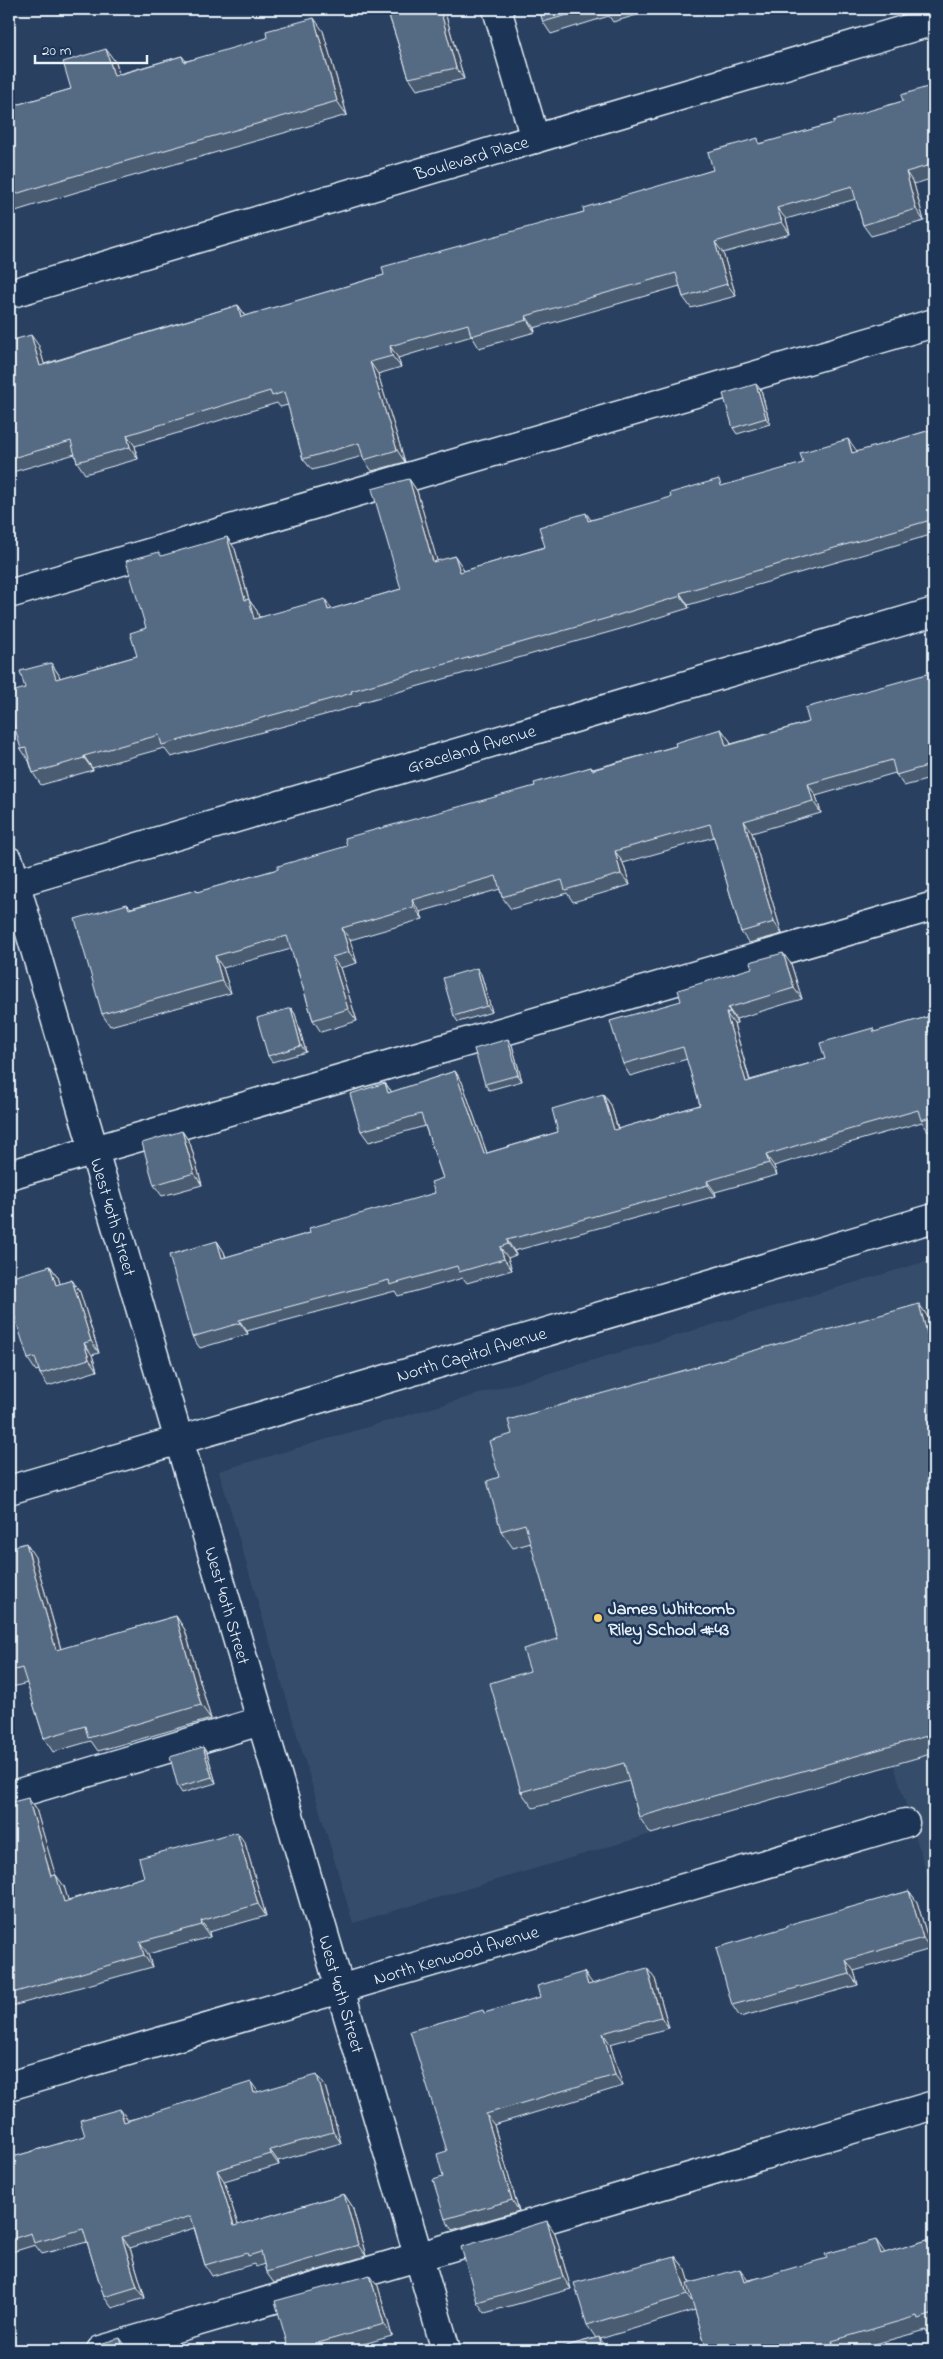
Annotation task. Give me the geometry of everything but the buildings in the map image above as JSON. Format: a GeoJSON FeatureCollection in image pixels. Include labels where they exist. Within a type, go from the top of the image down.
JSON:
{"type":"FeatureCollection","features":[{"type":"Feature","properties":{"kind":"street"},"geometry":{"type":"LineString","coordinates":[[496,9],[535,139]]}},
{"type":"Feature","properties":{"kind":"street","name":"Boulevard Place"},"geometry":{"type":"LineString","coordinates":[[9,294],[934,21]]}},
{"type":"Feature","properties":{"kind":"street"},"geometry":{"type":"LineString","coordinates":[[9,594],[934,323]]}},
{"type":"Feature","properties":{"kind":"street","name":"Graceland Avenue"},"geometry":{"type":"LineString","coordinates":[[11,876],[934,612]]}},
{"type":"Feature","properties":{"kind":"street","name":"West 40th Street"},"geometry":{"type":"LineString","coordinates":[[11,876],[446,2350]]}},
{"type":"Feature","properties":{"kind":"street"},"geometry":{"type":"LineString","coordinates":[[9,1175],[934,906]]}},
{"type":"Feature","properties":{"kind":"street","name":"North Capitol Avenue"},"geometry":{"type":"LineString","coordinates":[[9,1490],[934,1218]]}},
{"type":"Feature","properties":{"kind":"street"},"geometry":{"type":"LineString","coordinates":[[9,1796],[261,1722]]}},
{"type":"Feature","properties":{"kind":"street","name":"North Kenwood Avenue"},"geometry":{"type":"LineString","coordinates":[[9,2086],[905,1823]]}},
{"type":"Feature","properties":{"kind":"street"},"geometry":{"type":"LineString","coordinates":[[101,2350],[934,2105]]}},
{"type":"Feature","properties":{"kind":"shaded area","name":"James Whitcomb Riley School #43"},"geometry":{"type":"Polygon","coordinates":[[[934,1259],[934,1898],[894,1765],[651,1834],[353,1923],[219,1471],[934,1259]]]}},
{"type":"Feature","properties":{"kind":"place","name":"James Whitcomb Riley School #43"},"geometry":{"type":"Point","coordinates":[598,1618]}}]}
